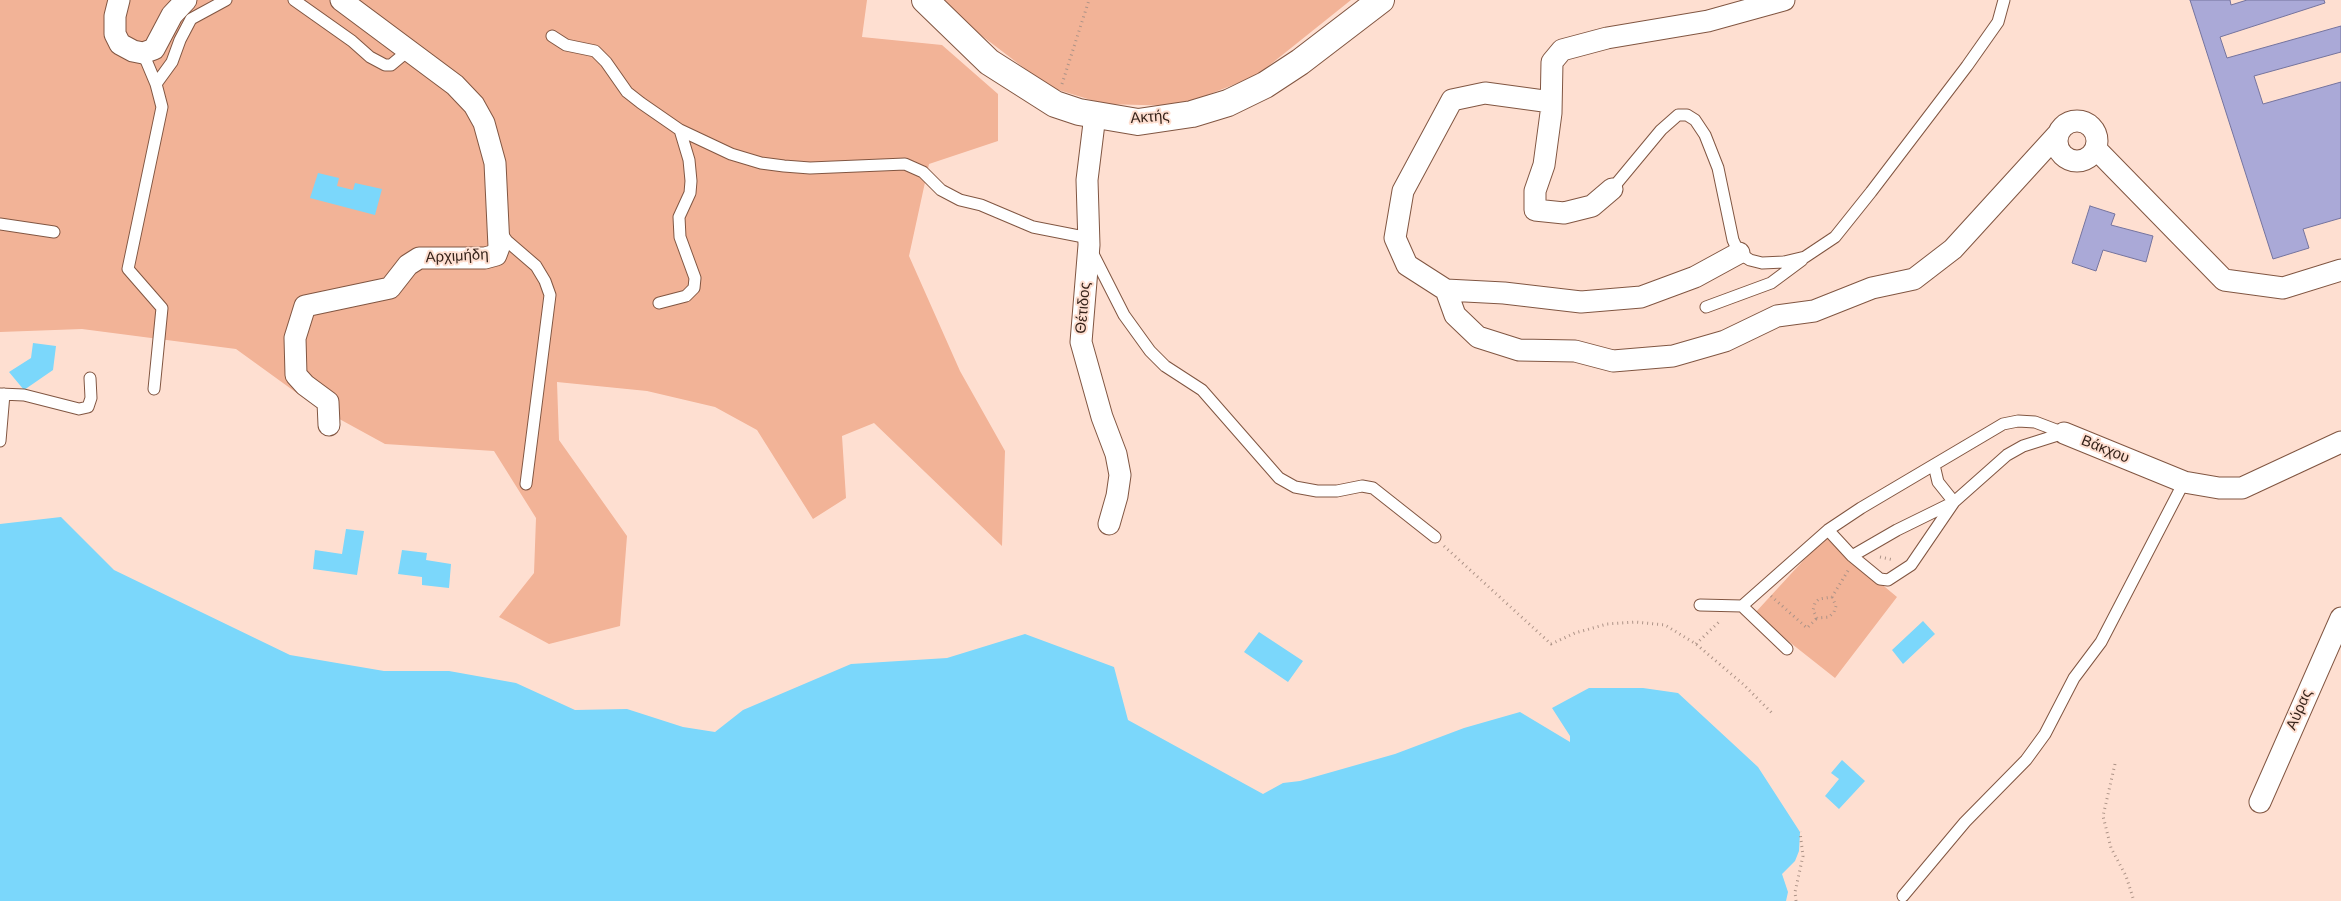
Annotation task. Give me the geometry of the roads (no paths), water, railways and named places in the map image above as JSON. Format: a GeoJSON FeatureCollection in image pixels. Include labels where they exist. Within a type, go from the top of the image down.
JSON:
{"type":"FeatureCollection","features":[{"type":"Feature","properties":{"kind":"street"},"geometry":{"type":"LineString","coordinates":[[118,0],[115,16],[115,34],[120,44],[133,51],[143,53],[154,49],[172,14],[186,0]]}},
{"type":"Feature","properties":{"kind":"street","name":"Αρχιμήδη"},"geometry":{"type":"LineString","coordinates":[[330,425],[328,402],[304,384],[296,375],[295,338],[305,306],[390,288],[408,265],[419,258],[468,259],[496,255],[498,247],[495,163],[484,123],[474,105],[455,86],[342,0]]}},
{"type":"Feature","properties":{"kind":"street","name":"Ακτής"},"geometry":{"type":"LineString","coordinates":[[925,0],[989,62],[1055,104],[1095,115],[1138,122],[1192,114],[1228,103],[1265,85],[1300,62],[1381,0]]}},
{"type":"Feature","properties":{"kind":"street"},"geometry":{"type":"LineString","coordinates":[[1612,189],[1592,206],[1564,213],[1535,210],[1535,191],[1544,165],[1551,102],[1552,62],[1562,50],[1607,38],[1708,21],[1784,0]]}},
{"type":"Feature","properties":{"kind":"street"},"geometry":{"type":"LineString","coordinates":[[1551,102],[1484,93],[1452,100],[1403,191],[1395,238],[1407,265],[1446,290],[1581,302],[1640,297],[1695,277],[1739,253]]}},
{"type":"Feature","properties":{"kind":"street","name":"Θέτιδος"},"geometry":{"type":"LineString","coordinates":[[1095,115],[1087,180],[1089,242],[1081,342],[1102,417],[1116,454],[1120,475],[1117,496],[1109,524]]}},
{"type":"Feature","properties":{"kind":"street"},"geometry":{"type":"LineString","coordinates":[[1446,290],[1455,315],[1478,337],[1519,350],[1574,351],[1613,360],[1674,356],[1725,341],[1777,316],[1814,311],[1872,288],[1914,279],[1953,249],[2057,135],[2062,127],[2068,122],[2077,121],[2085,123],[2095,134],[2096,148],[2224,280],[2284,288],[2341,270]]}},
{"type":"Feature","properties":{"kind":"street"},"geometry":{"type":"LineString","coordinates":[[2057,135],[2058,150],[2070,161],[2085,160],[2096,148]]}},
{"type":"Feature","properties":{"kind":"street","name":"Βάκχου"},"geometry":{"type":"LineString","coordinates":[[2064,433],[2184,482],[2219,488],[2242,488],[2341,442]]}},
{"type":"Feature","properties":{"kind":"street","name":"Αύρας"},"geometry":{"type":"LineString","coordinates":[[2260,802],[2341,618]]}},
{"type":"Feature","properties":{"kind":"lane"},"geometry":{"type":"LineString","coordinates":[[156,84],[172,62],[180,40],[191,19],[226,0]]}},
{"type":"Feature","properties":{"kind":"lane"},"geometry":{"type":"LineString","coordinates":[[294,0],[370,56],[385,64],[390,65],[409,50]]}},
{"type":"Feature","properties":{"kind":"lane"},"geometry":{"type":"LineString","coordinates":[[1706,306],[1771,283],[1835,237],[1967,66],[1998,22],[2004,0]]}},
{"type":"Feature","properties":{"kind":"lane"},"geometry":{"type":"LineString","coordinates":[[552,36],[566,45],[595,51],[606,62],[627,92],[680,130],[731,154],[761,163],[810,168],[906,164],[923,172],[940,190],[960,200],[981,206],[1033,227],[1089,242],[1124,315],[1150,351],[1165,366],[1202,390],[1279,478],[1295,487],[1317,491],[1337,491],[1362,486],[1373,488],[1435,537]]}},
{"type":"Feature","properties":{"kind":"lane"},"geometry":{"type":"LineString","coordinates":[[143,53],[156,84],[162,107],[128,270],[162,308],[154,389]]}},
{"type":"Feature","properties":{"kind":"lane"},"geometry":{"type":"LineString","coordinates":[[1612,189],[1661,130],[1678,115],[1687,115],[1695,120],[1706,135],[1718,168],[1733,240],[1739,253],[1750,260],[1762,263],[1784,262],[1805,257]]}},
{"type":"Feature","properties":{"kind":"lane"},"geometry":{"type":"LineString","coordinates":[[659,303],[686,296],[694,288],[695,283],[695,278],[680,237],[679,217],[690,193],[691,181],[689,160],[680,130]]}},
{"type":"Feature","properties":{"kind":"lane"},"geometry":{"type":"LineString","coordinates":[[0,224],[54,232]]}},
{"type":"Feature","properties":{"kind":"lane"},"geometry":{"type":"LineString","coordinates":[[497,227],[508,241],[536,266],[545,281],[550,295],[526,484]]}},
{"type":"Feature","properties":{"kind":"lane"},"geometry":{"type":"LineString","coordinates":[[0,441],[2,394],[24,395],[79,409],[88,406],[91,398],[90,378]]}},
{"type":"Feature","properties":{"kind":"lane"},"geometry":{"type":"LineString","coordinates":[[1742,606],[1828,530],[1861,508],[2003,424],[2018,421],[2035,422],[2064,433]]}},
{"type":"Feature","properties":{"kind":"lane","name":"Βάκχου"},"geometry":{"type":"LineString","coordinates":[[1851,561],[1880,579],[1888,580],[1911,565],[1954,502],[2008,456],[2022,446],[2064,433]]}},
{"type":"Feature","properties":{"kind":"lane"},"geometry":{"type":"LineString","coordinates":[[1828,530],[1851,561],[1898,530],[1954,502],[1938,482],[1934,465]]}},
{"type":"Feature","properties":{"kind":"lane"},"geometry":{"type":"LineString","coordinates":[[1903,896],[1965,822],[2026,760],[2045,734],[2074,678],[2101,642],[2184,482]]}},
{"type":"Feature","properties":{"kind":"lane"},"geometry":{"type":"LineString","coordinates":[[1700,605],[1742,606],[1787,649]]}},
{"type":"Feature","properties":{"kind":"water"},"geometry":{"type":"Polygon","coordinates":[[[318,173],[339,178],[337,186],[353,190],[355,183],[382,189],[375,215],[310,198],[318,173]]]}},
{"type":"Feature","properties":{"kind":"water"},"geometry":{"type":"Polygon","coordinates":[[[33,343],[56,346],[53,370],[24,390],[9,372],[31,358],[33,343]]]}},
{"type":"Feature","properties":{"kind":"water"},"geometry":{"type":"Polygon","coordinates":[[[61,517],[114,570],[290,655],[384,671],[449,671],[516,683],[575,710],[627,709],[683,727],[715,732],[743,710],[851,664],[947,658],[1025,634],[1114,667],[1128,720],[1263,794],[1283,783],[1300,781],[1395,754],[1464,728],[1520,712],[1570,742],[1570,736],[1552,708],[1589,688],[1643,688],[1678,693],[1758,767],[1800,832],[1799,851],[1795,861],[1782,874],[1788,892],[1786,901],[0,901],[0,524],[61,517]]]}},
{"type":"Feature","properties":{"kind":"water"},"geometry":{"type":"Polygon","coordinates":[[[346,529],[364,531],[357,575],[313,569],[315,550],[342,554],[346,529]]]}},
{"type":"Feature","properties":{"kind":"water"},"geometry":{"type":"Polygon","coordinates":[[[402,550],[427,553],[426,560],[451,564],[449,588],[422,585],[422,577],[398,574],[402,550]]]}},
{"type":"Feature","properties":{"kind":"water"},"geometry":{"type":"Polygon","coordinates":[[[1923,621],[1935,634],[1903,664],[1892,650],[1923,621]]]}},
{"type":"Feature","properties":{"kind":"water"},"geometry":{"type":"Polygon","coordinates":[[[1259,632],[1303,661],[1288,682],[1244,652],[1259,632]]]}},
{"type":"Feature","properties":{"kind":"water"},"geometry":{"type":"Polygon","coordinates":[[[1842,760],[1865,781],[1839,809],[1825,796],[1839,779],[1831,773],[1842,760]]]}}]}
